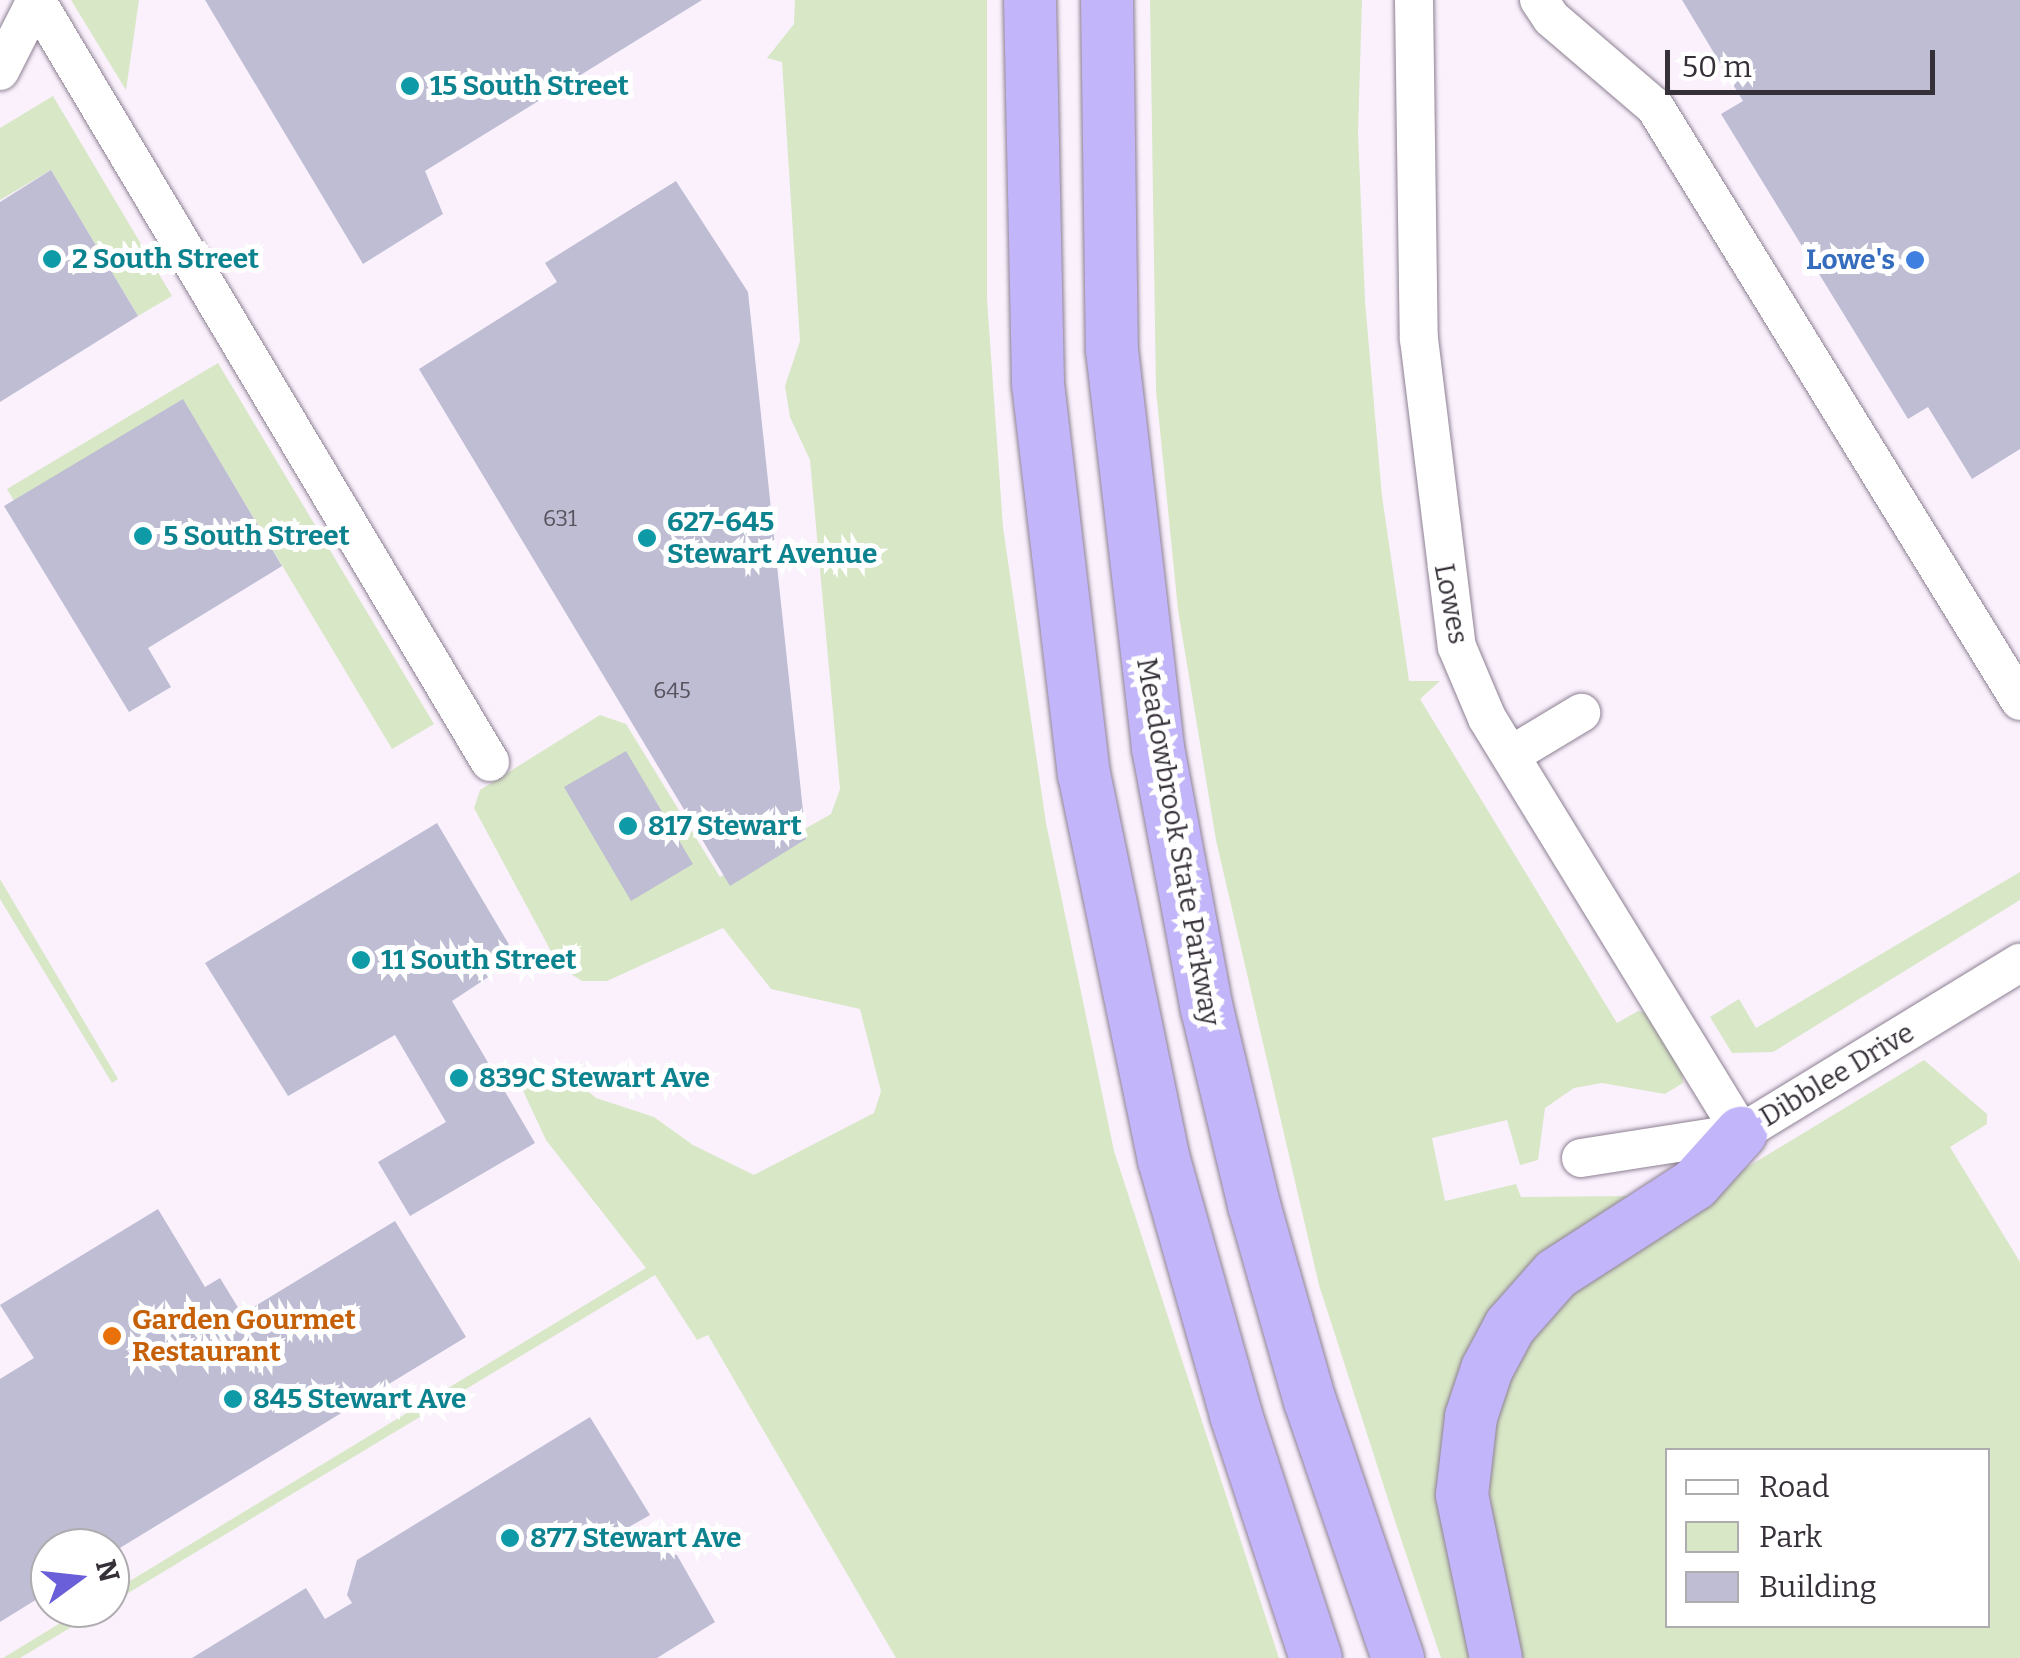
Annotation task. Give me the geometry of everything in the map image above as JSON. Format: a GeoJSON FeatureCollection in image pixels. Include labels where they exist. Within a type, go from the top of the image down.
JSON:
{"type":"FeatureCollection","features":[{"type":"Feature","properties":{"kind":"highway"},"geometry":{"type":"LineString","coordinates":[[1030,0],[1038,384],[1084,774],[1164,1160],[1236,1415],[1316,1658]]}},
{"type":"Feature","properties":{"kind":"highway","name":"Meadowbrook State Parkway"},"geometry":{"type":"LineString","coordinates":[[1107,0],[1112,350],[1132,564],[1160,764],[1204,993],[1254,1205],[1310,1400],[1398,1658]]}},
{"type":"Feature","properties":{"kind":"highway"},"geometry":{"type":"LineString","coordinates":[[1496,1658],[1462,1495],[1471,1417],[1492,1358],[1524,1306],[1556,1274],[1695,1184],[1741,1133]]}},
{"type":"Feature","properties":{"kind":"street"},"geometry":{"type":"LineString","coordinates":[[0,71],[36,0]]}},
{"type":"Feature","properties":{"kind":"street"},"geometry":{"type":"LineString","coordinates":[[36,0],[490,762]]}},
{"type":"Feature","properties":{"kind":"street","name":"Lowes"},"geometry":{"type":"LineString","coordinates":[[1414,0],[1417,300],[1442,566],[1464,667],[1511,755],[1741,1133]]}},
{"type":"Feature","properties":{"kind":"street"},"geometry":{"type":"LineString","coordinates":[[1539,0],[1663,119],[2020,701]]}},
{"type":"Feature","properties":{"kind":"street"},"geometry":{"type":"LineString","coordinates":[[1511,755],[1582,713]]}},
{"type":"Feature","properties":{"kind":"street","name":"Dibblee Drive"},"geometry":{"type":"LineString","coordinates":[[1581,1158],[1741,1133],[2020,963]]}},
{"type":"Feature","properties":{"kind":"green space"},"geometry":{"type":"Polygon","coordinates":[[[71,0],[139,0],[126,90],[71,0]]]}},
{"type":"Feature","properties":{"kind":"green space"},"geometry":{"type":"Polygon","coordinates":[[[795,0],[987,0],[987,299],[1003,527],[1046,823],[1114,1151],[1279,1658],[896,1658],[708,1335],[697,1340],[655,1275],[130,1592],[130,1581],[646,1268],[546,1140],[519,1082],[533,1067],[566,1072],[596,1098],[654,1117],[693,1145],[754,1175],[874,1113],[881,1091],[860,1009],[771,989],[723,928],[607,981],[582,981],[559,966],[474,808],[480,790],[600,715],[626,724],[720,877],[831,814],[840,789],[810,460],[790,417],[785,386],[800,341],[782,62],[767,58],[794,24],[795,0]]]}},
{"type":"Feature","properties":{"kind":"green space"},"geometry":{"type":"Polygon","coordinates":[[[1150,0],[1362,0],[1358,133],[1365,301],[1382,496],[1409,681],[1440,681],[1420,699],[1617,1023],[1638,1011],[1646,1013],[1682,1073],[1683,1083],[1665,1094],[1602,1083],[1574,1088],[1545,1108],[1538,1160],[1520,1165],[1507,1120],[1432,1138],[1445,1201],[1516,1184],[1521,1197],[1629,1196],[1485,1340],[1484,1658],[1441,1658],[1397,1527],[1319,1285],[1216,840],[1178,610],[1156,390],[1150,0]]]}},
{"type":"Feature","properties":{"kind":"green space"},"geometry":{"type":"Polygon","coordinates":[[[53,96],[172,296],[138,316],[51,170],[0,200],[0,128],[53,96]]]}},
{"type":"Feature","properties":{"kind":"green space"},"geometry":{"type":"Polygon","coordinates":[[[218,363],[434,724],[392,749],[183,400],[14,501],[7,489],[218,363]]]}},
{"type":"Feature","properties":{"kind":"green space"},"geometry":{"type":"Polygon","coordinates":[[[2020,872],[2020,900],[1773,1052],[1732,1053],[1710,1017],[1739,999],[1756,1028],[2020,872]]]}},
{"type":"Feature","properties":{"kind":"green space"},"geometry":{"type":"Polygon","coordinates":[[[0,879],[118,1079],[112,1083],[0,899],[0,879]]]}},
{"type":"Feature","properties":{"kind":"green space"},"geometry":{"type":"Polygon","coordinates":[[[1924,1060],[1987,1114],[1987,1124],[1950,1147],[2020,1262],[2020,1658],[1518,1658],[1493,1534],[1487,1456],[1503,1387],[1530,1329],[1617,1246],[1924,1060]]]}},
{"type":"Feature","properties":{"kind":"green space"},"geometry":{"type":"Polygon","coordinates":[[[52,1628],[70,1628],[20,1658],[3,1658],[52,1628]]]}},
{"type":"Feature","properties":{"kind":"building","name":"15 South Street"},"geometry":{"type":"Polygon","coordinates":[[[205,0],[702,0],[425,171],[443,214],[363,264],[205,0]]]}},
{"type":"Feature","properties":{"kind":"building","name":"Lowe's"},"geometry":{"type":"Polygon","coordinates":[[[1682,0],[2020,0],[2020,449],[1972,479],[1928,407],[1908,419],[1721,114],[1743,101],[1682,0]]]}},
{"type":"Feature","properties":{"kind":"building","name":"2 South Street"},"geometry":{"type":"Polygon","coordinates":[[[51,170],[138,316],[0,402],[0,202],[51,170]]]}},
{"type":"Feature","properties":{"kind":"building","name":"627-645 Stewart Avenue"},"geometry":{"type":"Polygon","coordinates":[[[676,181],[748,292],[806,839],[730,886],[419,369],[557,282],[545,263],[676,181]]]}},
{"type":"Feature","properties":{"kind":"building","name":"5 South Street"},"geometry":{"type":"Polygon","coordinates":[[[183,399],[282,566],[148,648],[171,687],[129,712],[4,506],[183,399]]]}},
{"type":"Feature","properties":{"kind":"building","name":"817 Stewart"},"geometry":{"type":"Polygon","coordinates":[[[626,751],[693,864],[631,901],[564,787],[626,751]]]}},
{"type":"Feature","properties":{"kind":"building","name":"11 South Street"},"geometry":{"type":"Polygon","coordinates":[[[437,823],[517,958],[452,1001],[535,1143],[410,1216],[378,1162],[446,1122],[395,1035],[288,1096],[205,963],[437,823]]]}},
{"type":"Feature","properties":{"kind":"building","name":"845 Stewart Ave"},"geometry":{"type":"Polygon","coordinates":[[[158,1209],[205,1287],[220,1278],[242,1314],[395,1221],[466,1337],[130,1542],[130,1528],[30,1528],[30,1603],[0,1622],[0,1379],[34,1358],[0,1305],[158,1209]]]}},
{"type":"Feature","properties":{"kind":"building","name":"877 Stewart Ave"},"geometry":{"type":"Polygon","coordinates":[[[590,1417],[650,1515],[622,1531],[630,1544],[677,1555],[715,1622],[657,1658],[192,1658],[306,1588],[325,1619],[352,1603],[347,1595],[357,1560],[590,1417]]]}},
{"type":"Feature","properties":{"kind":"place","name":"15 South Street"},"geometry":{"type":"Point","coordinates":[410,86]}},
{"type":"Feature","properties":{"kind":"place","name":"2 South Street"},"geometry":{"type":"Point","coordinates":[52,259]}},
{"type":"Feature","properties":{"kind":"place","name":"Lowe's"},"geometry":{"type":"Point","coordinates":[1915,260]}},
{"type":"Feature","properties":{"kind":"place","name":"5 South Street"},"geometry":{"type":"Point","coordinates":[143,536]}},
{"type":"Feature","properties":{"kind":"place","name":"627-645 Stewart Avenue"},"geometry":{"type":"Point","coordinates":[647,538]}},
{"type":"Feature","properties":{"kind":"place","name":"817 Stewart"},"geometry":{"type":"Point","coordinates":[628,826]}},
{"type":"Feature","properties":{"kind":"place","name":"11 South Street"},"geometry":{"type":"Point","coordinates":[361,960]}},
{"type":"Feature","properties":{"kind":"place","name":"839C Stewart Ave"},"geometry":{"type":"Point","coordinates":[459,1078]}},
{"type":"Feature","properties":{"kind":"place","name":"Garden Gourmet Restaurant"},"geometry":{"type":"Point","coordinates":[112,1336]}},
{"type":"Feature","properties":{"kind":"place","name":"845 Stewart Ave"},"geometry":{"type":"Point","coordinates":[233,1399]}},
{"type":"Feature","properties":{"kind":"place","name":"877 Stewart Ave"},"geometry":{"type":"Point","coordinates":[510,1538]}}]}
